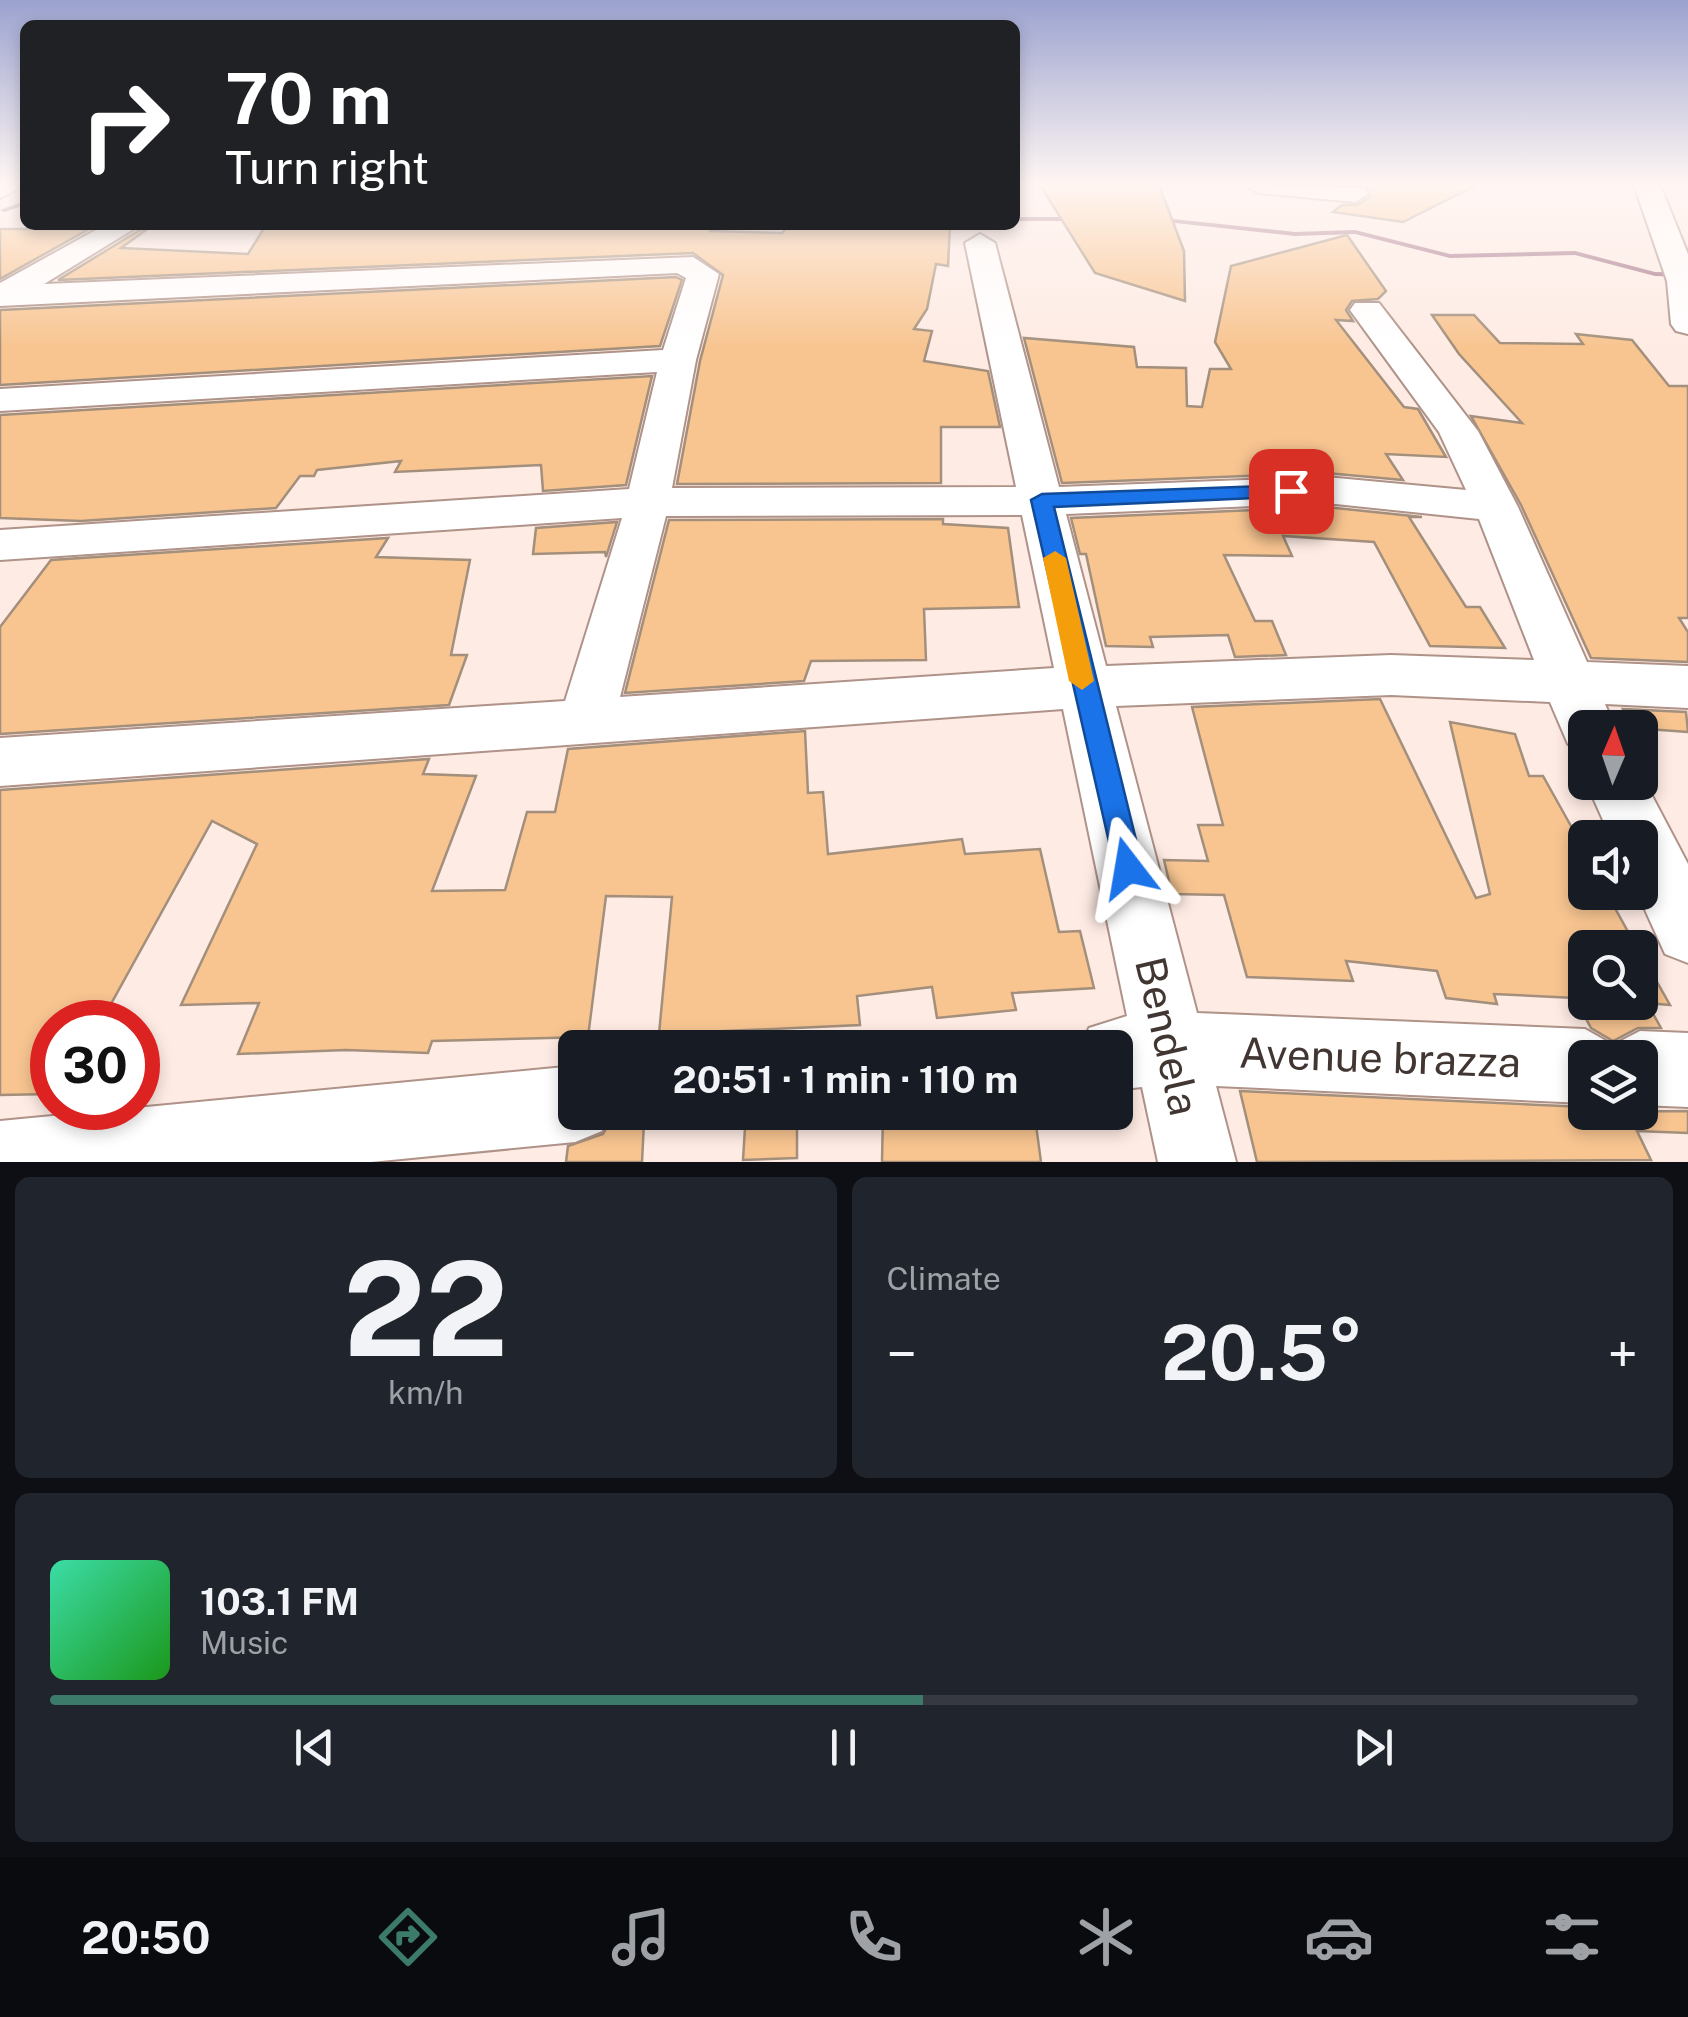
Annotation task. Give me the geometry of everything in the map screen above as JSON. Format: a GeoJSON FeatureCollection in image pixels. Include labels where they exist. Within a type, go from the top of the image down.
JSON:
{"type":"FeatureCollection","features":[{"type":"Feature","properties":{"kind":"street"},"geometry":{"type":"LineString","coordinates":[[1,296],[101,239]]}},
{"type":"Feature","properties":{"kind":"street"},"geometry":{"type":"LineString","coordinates":[[1667,239],[1680,274],[1688,324]]}},
{"type":"Feature","properties":{"kind":"street","name":"Bendela"},"geometry":{"type":"LineString","coordinates":[[980,243],[1083,687],[1143,1051],[1197,1162]]}},
{"type":"Feature","properties":{"kind":"street"},"geometry":{"type":"LineString","coordinates":[[1,296],[682,264],[703,274],[678,360],[648,502],[586,722]]}},
{"type":"Feature","properties":{"kind":"street"},"geometry":{"type":"LineString","coordinates":[[1367,310],[1458,431],[1496,507],[1577,705]]}},
{"type":"Feature","properties":{"kind":"street"},"geometry":{"type":"LineString","coordinates":[[0,400],[678,360]]}},
{"type":"Feature","properties":{"kind":"street"},"geometry":{"type":"LineString","coordinates":[[0,545],[648,502],[1042,500],[1326,490],[1496,507]]}},
{"type":"Feature","properties":{"kind":"street"},"geometry":{"type":"LineString","coordinates":[[0,762],[1083,687],[1391,674],[1577,705],[1688,688]]}},
{"type":"Feature","properties":{"kind":"street"},"geometry":{"type":"LineString","coordinates":[[1624,800],[1688,932]]}},
{"type":"Feature","properties":{"kind":"street","name":"Avenue brazza"},"geometry":{"type":"LineString","coordinates":[[1143,1051],[1568,1065]]}},
{"type":"Feature","properties":{"kind":"street"},"geometry":{"type":"LineString","coordinates":[[1658,1069],[1688,1070]]}},
{"type":"Feature","properties":{"kind":"street"},"geometry":{"type":"LineString","coordinates":[[0,1160],[558,1106]]}},
{"type":"Feature","properties":{"kind":"building"},"geometry":{"type":"Polygon","coordinates":[[[0,239],[71,239],[0,279],[0,239]]]}},
{"type":"Feature","properties":{"kind":"building"},"geometry":{"type":"Polygon","coordinates":[[[125,239],[133,239],[121,248],[248,254],[257,239],[949,239],[948,266],[936,264],[927,309],[914,329],[932,331],[924,361],[988,371],[1000,427],[941,427],[941,483],[677,484],[700,361],[723,275],[693,253],[58,280],[125,239]]]}},
{"type":"Feature","properties":{"kind":"building"},"geometry":{"type":"Polygon","coordinates":[[[1074,239],[1180,239],[1184,251],[1185,301],[1095,273],[1074,239]]]}},
{"type":"Feature","properties":{"kind":"building"},"geometry":{"type":"Polygon","coordinates":[[[1331,239],[1350,239],[1386,291],[1378,299],[1352,301],[1346,310],[1353,321],[1336,320],[1404,407],[1418,409],[1446,457],[1386,454],[1403,480],[1326,473],[1062,483],[1024,338],[1134,347],[1137,367],[1186,368],[1187,406],[1202,407],[1210,369],[1231,369],[1215,342],[1231,266],[1331,239]]]}},
{"type":"Feature","properties":{"kind":"building"},"geometry":{"type":"Polygon","coordinates":[[[676,277],[682,280],[660,346],[0,385],[0,310],[676,277]]]}},
{"type":"Feature","properties":{"kind":"building"},"geometry":{"type":"Polygon","coordinates":[[[1432,315],[1474,315],[1500,343],[1583,344],[1576,334],[1632,340],[1669,386],[1688,386],[1688,618],[1679,618],[1688,632],[1688,662],[1591,658],[1521,505],[1471,416],[1522,423],[1459,354],[1432,315]]]}},
{"type":"Feature","properties":{"kind":"building"},"geometry":{"type":"Polygon","coordinates":[[[652,376],[626,485],[543,491],[541,465],[395,472],[401,461],[317,470],[314,476],[300,476],[276,508],[81,521],[0,518],[0,415],[652,376]]]}},
{"type":"Feature","properties":{"kind":"building"},"geometry":{"type":"Polygon","coordinates":[[[1326,507],[1422,517],[1409,517],[1466,607],[1480,607],[1505,648],[1430,646],[1374,542],[1283,536],[1292,556],[1224,555],[1255,621],[1272,621],[1286,655],[1235,657],[1228,635],[1150,637],[1153,647],[1106,646],[1086,554],[1080,554],[1071,518],[1326,507]]]}},
{"type":"Feature","properties":{"kind":"building"},"geometry":{"type":"Polygon","coordinates":[[[943,519],[943,524],[1008,528],[1019,607],[924,609],[926,660],[811,661],[804,681],[625,693],[669,520],[943,519]]]}},
{"type":"Feature","properties":{"kind":"building"},"geometry":{"type":"Polygon","coordinates":[[[617,522],[606,557],[605,552],[533,554],[536,528],[617,522]]]}},
{"type":"Feature","properties":{"kind":"building"},"geometry":{"type":"Polygon","coordinates":[[[388,538],[376,557],[470,560],[451,655],[467,655],[449,705],[0,734],[0,627],[51,560],[388,538]]]}},
{"type":"Feature","properties":{"kind":"building"},"geometry":{"type":"Polygon","coordinates":[[[1380,699],[1476,898],[1490,894],[1450,722],[1515,734],[1529,776],[1543,776],[1568,821],[1568,910],[1616,910],[1627,930],[1568,930],[1568,998],[1494,994],[1497,1004],[1446,998],[1437,971],[1346,961],[1353,981],[1247,977],[1224,895],[1172,894],[1164,860],[1208,861],[1198,825],[1223,825],[1192,707],[1380,699]]]}},
{"type":"Feature","properties":{"kind":"building"},"geometry":{"type":"Polygon","coordinates":[[[1658,711],[1686,712],[1688,732],[1658,730],[1658,711]]]}},
{"type":"Feature","properties":{"kind":"building"},"geometry":{"type":"Polygon","coordinates":[[[805,731],[808,793],[823,792],[828,854],[962,839],[965,854],[1040,849],[1059,932],[1080,931],[1094,988],[1012,993],[1016,1010],[937,1018],[932,987],[857,996],[860,1025],[659,1030],[672,897],[606,896],[589,1030],[558,1030],[558,1038],[432,1041],[428,1053],[346,1050],[238,1054],[259,1003],[181,1005],[257,844],[212,821],[113,1000],[30,1000],[30,1094],[0,1095],[0,790],[429,759],[423,774],[476,776],[432,891],[505,890],[527,812],[555,812],[568,749],[805,731]]]}},
{"type":"Feature","properties":{"kind":"building"},"geometry":{"type":"Polygon","coordinates":[[[1658,984],[1670,1005],[1658,1004],[1658,984]]]}},
{"type":"Feature","properties":{"kind":"building"},"geometry":{"type":"Polygon","coordinates":[[[1587,1020],[1657,1020],[1661,1028],[1638,1028],[1611,1040],[1591,1028],[1587,1020]]]}},
{"type":"Feature","properties":{"kind":"building"},"geometry":{"type":"Polygon","coordinates":[[[1240,1091],[1568,1106],[1568,1130],[1658,1130],[1658,1111],[1688,1111],[1688,1133],[1637,1131],[1651,1160],[1257,1162],[1240,1091]]]}},
{"type":"Feature","properties":{"kind":"building"},"geometry":{"type":"Polygon","coordinates":[[[605,1130],[644,1130],[642,1162],[566,1162],[568,1146],[605,1130]]]}},
{"type":"Feature","properties":{"kind":"building"},"geometry":{"type":"Polygon","coordinates":[[[745,1130],[797,1130],[797,1158],[743,1160],[745,1130]]]}},
{"type":"Feature","properties":{"kind":"building"},"geometry":{"type":"Polygon","coordinates":[[[883,1130],[1037,1130],[1041,1162],[882,1162],[883,1130]]]}},
{"type":"Feature","properties":{"kind":"waterway"},"geometry":{"type":"LineString","coordinates":[[1384,239],[1450,256],[1575,253],[1655,274],[1688,275]]}},
{"type":"Feature","properties":{"kind":"slow traffic"},"geometry":{"type":"LineString","coordinates":[[1055,558],[1082,681]]}},
{"type":"Feature","properties":{"kind":"route"},"geometry":{"type":"LineString","coordinates":[[1128,868],[1042,500],[1291,491]]}}]}
